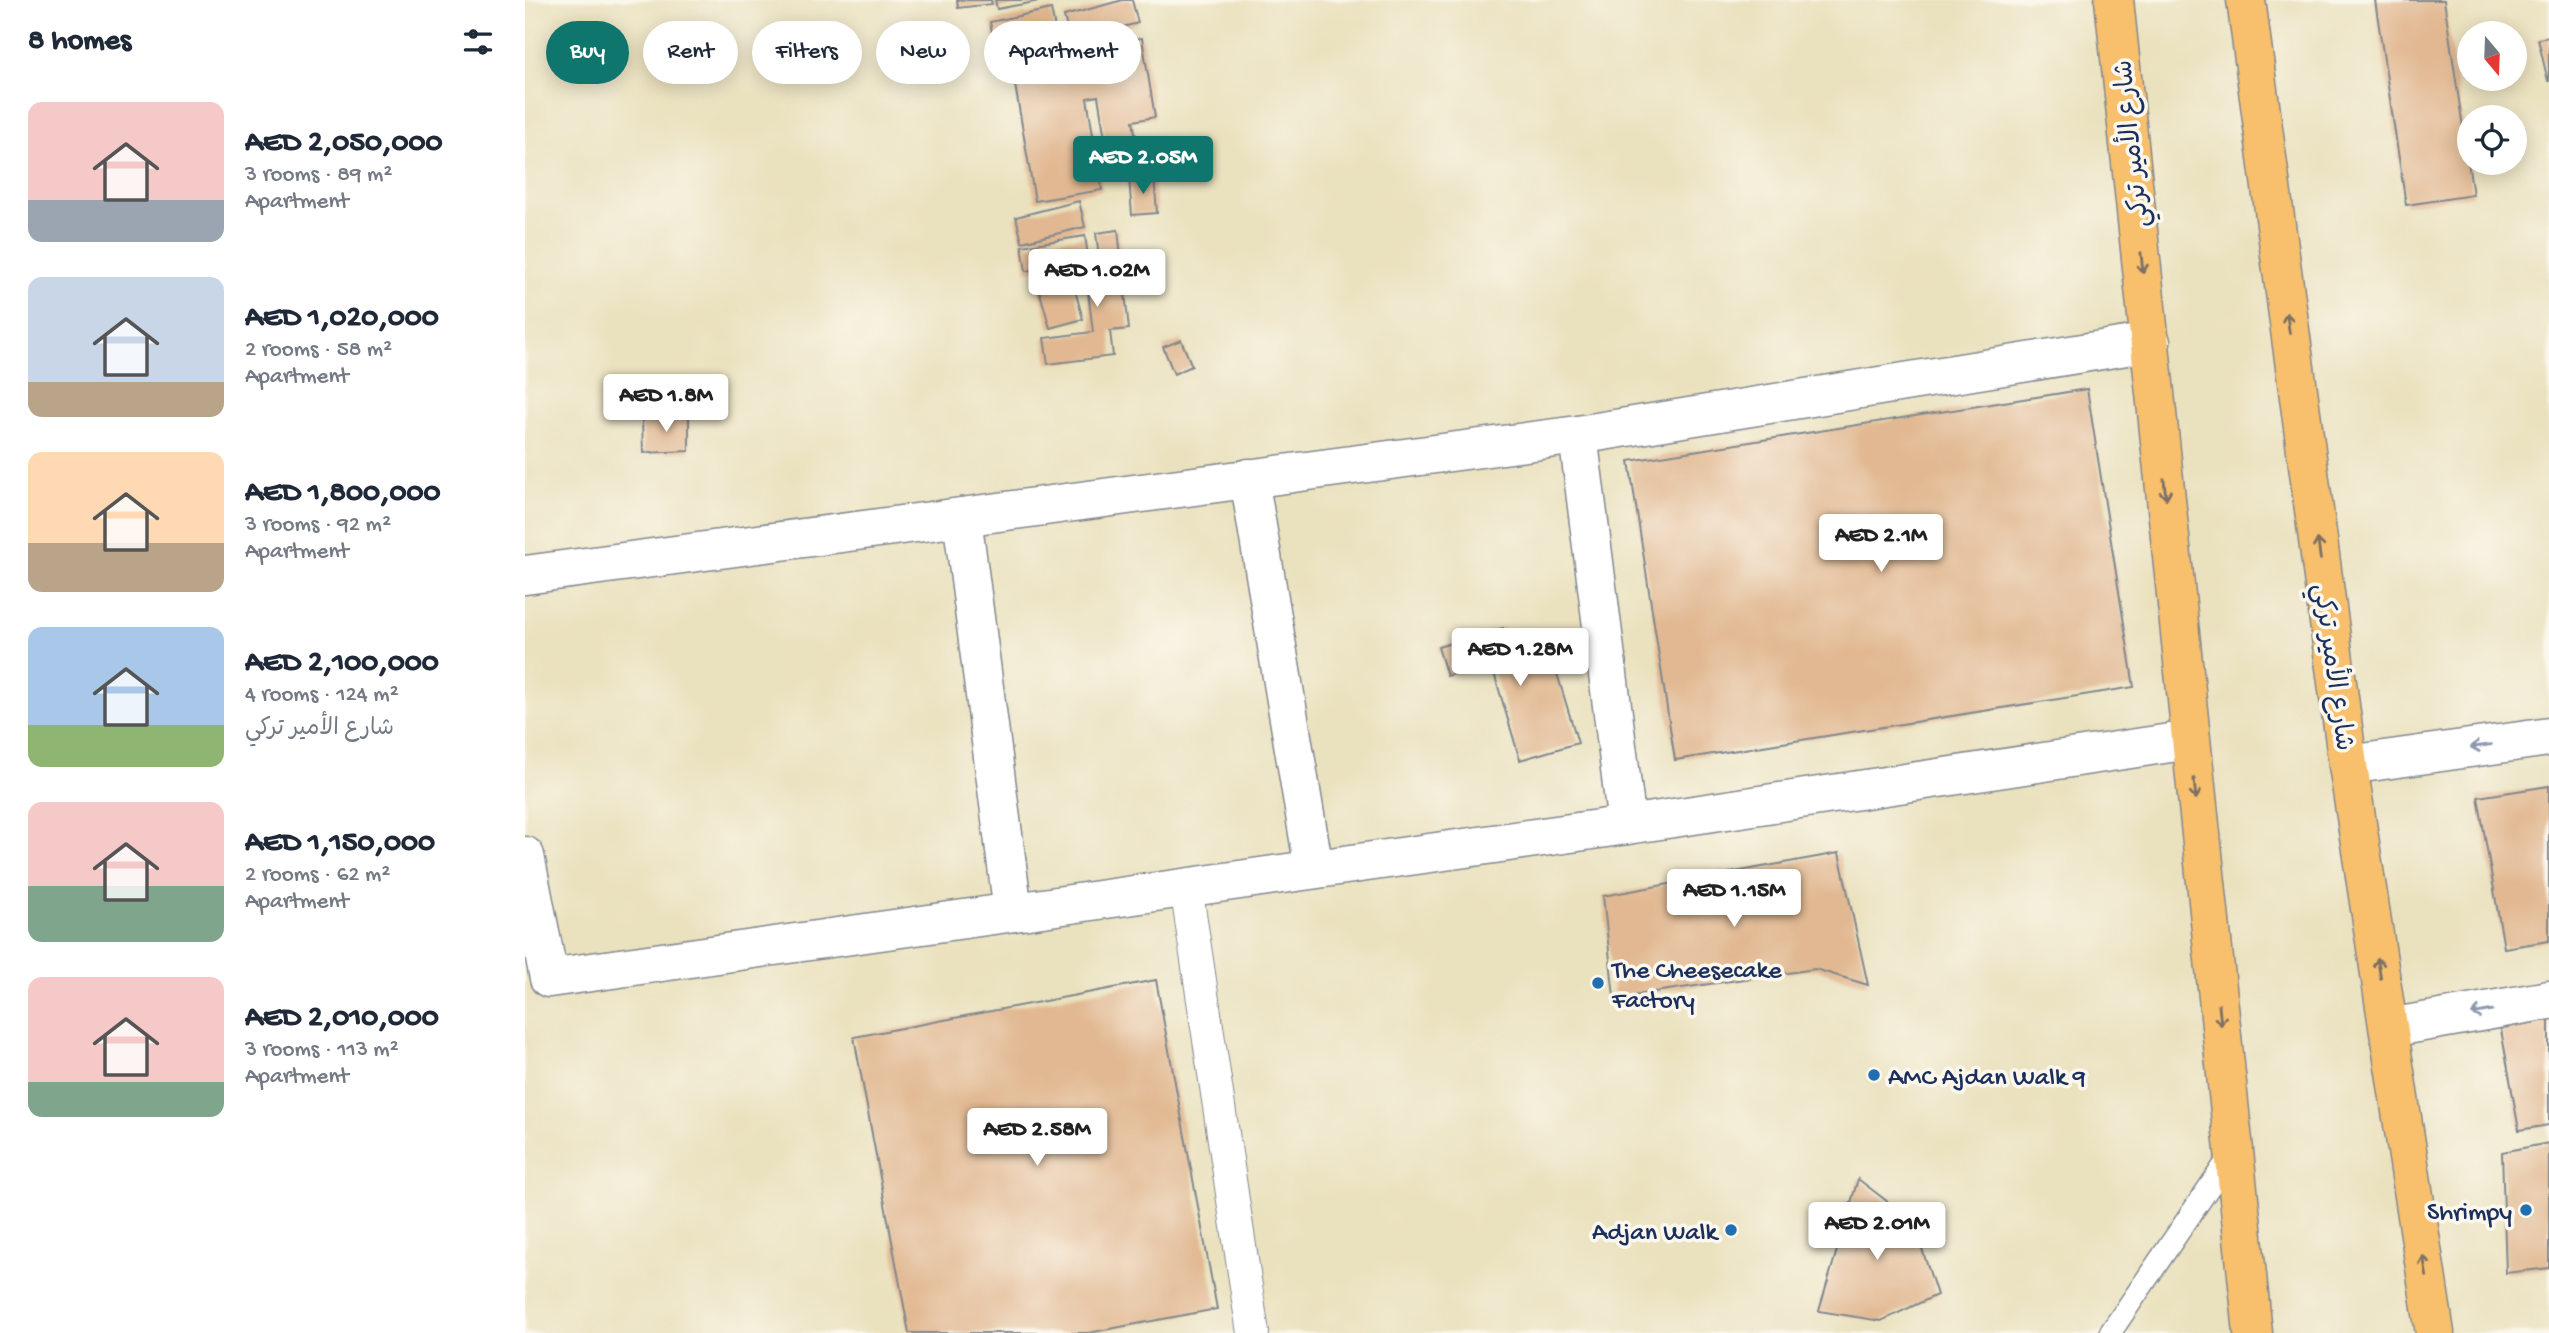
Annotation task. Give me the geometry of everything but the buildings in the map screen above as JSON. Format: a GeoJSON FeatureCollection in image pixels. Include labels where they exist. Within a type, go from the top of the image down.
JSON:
{"type":"FeatureCollection","features":[{"type":"Feature","properties":{"kind":"main road","name":"شارع الأمير تركي"},"geometry":{"type":"LineString","coordinates":[[2114,0],[2251,1315],[2259,1333]]}},
{"type":"Feature","properties":{"kind":"main road","name":"شارع الأمير تركي"},"geometry":{"type":"LineString","coordinates":[[2246,0],[2349,765],[2435,1333]]}},
{"type":"Feature","properties":{"kind":"street"},"geometry":{"type":"LineString","coordinates":[[525,575],[1578,435],[2151,342]]}},
{"type":"Feature","properties":{"kind":"street"},"geometry":{"type":"LineString","coordinates":[[1578,435],[1627,825]]}},
{"type":"Feature","properties":{"kind":"street"},"geometry":{"type":"LineString","coordinates":[[1249,478],[1314,869]]}},
{"type":"Feature","properties":{"kind":"street"},"geometry":{"type":"LineString","coordinates":[[962,516],[1013,912]]}},
{"type":"Feature","properties":{"kind":"street"},"geometry":{"type":"LineString","coordinates":[[2349,765],[2549,737]]}},
{"type":"Feature","properties":{"kind":"street"},"geometry":{"type":"LineString","coordinates":[[525,856],[549,978],[1627,825],[2190,740]]}},
{"type":"Feature","properties":{"kind":"street"},"geometry":{"type":"LineString","coordinates":[[1187,887],[1253,1333]]}},
{"type":"Feature","properties":{"kind":"street"},"geometry":{"type":"LineString","coordinates":[[2389,1028],[2549,1000]]}},
{"type":"Feature","properties":{"kind":"lane"},"geometry":{"type":"LineString","coordinates":[[2110,1333],[2234,1150]]}},
{"type":"Feature","properties":{"kind":"place","name":"The Cheesecake Factory"},"geometry":{"type":"Point","coordinates":[1598,983]}},
{"type":"Feature","properties":{"kind":"place","name":"AMC Ajdan Walk 9"},"geometry":{"type":"Point","coordinates":[1874,1075]}},
{"type":"Feature","properties":{"kind":"place","name":"Shrimpy"},"geometry":{"type":"Point","coordinates":[2526,1210]}},
{"type":"Feature","properties":{"kind":"place","name":"Adjan Walk"},"geometry":{"type":"Point","coordinates":[1731,1230]}}]}
